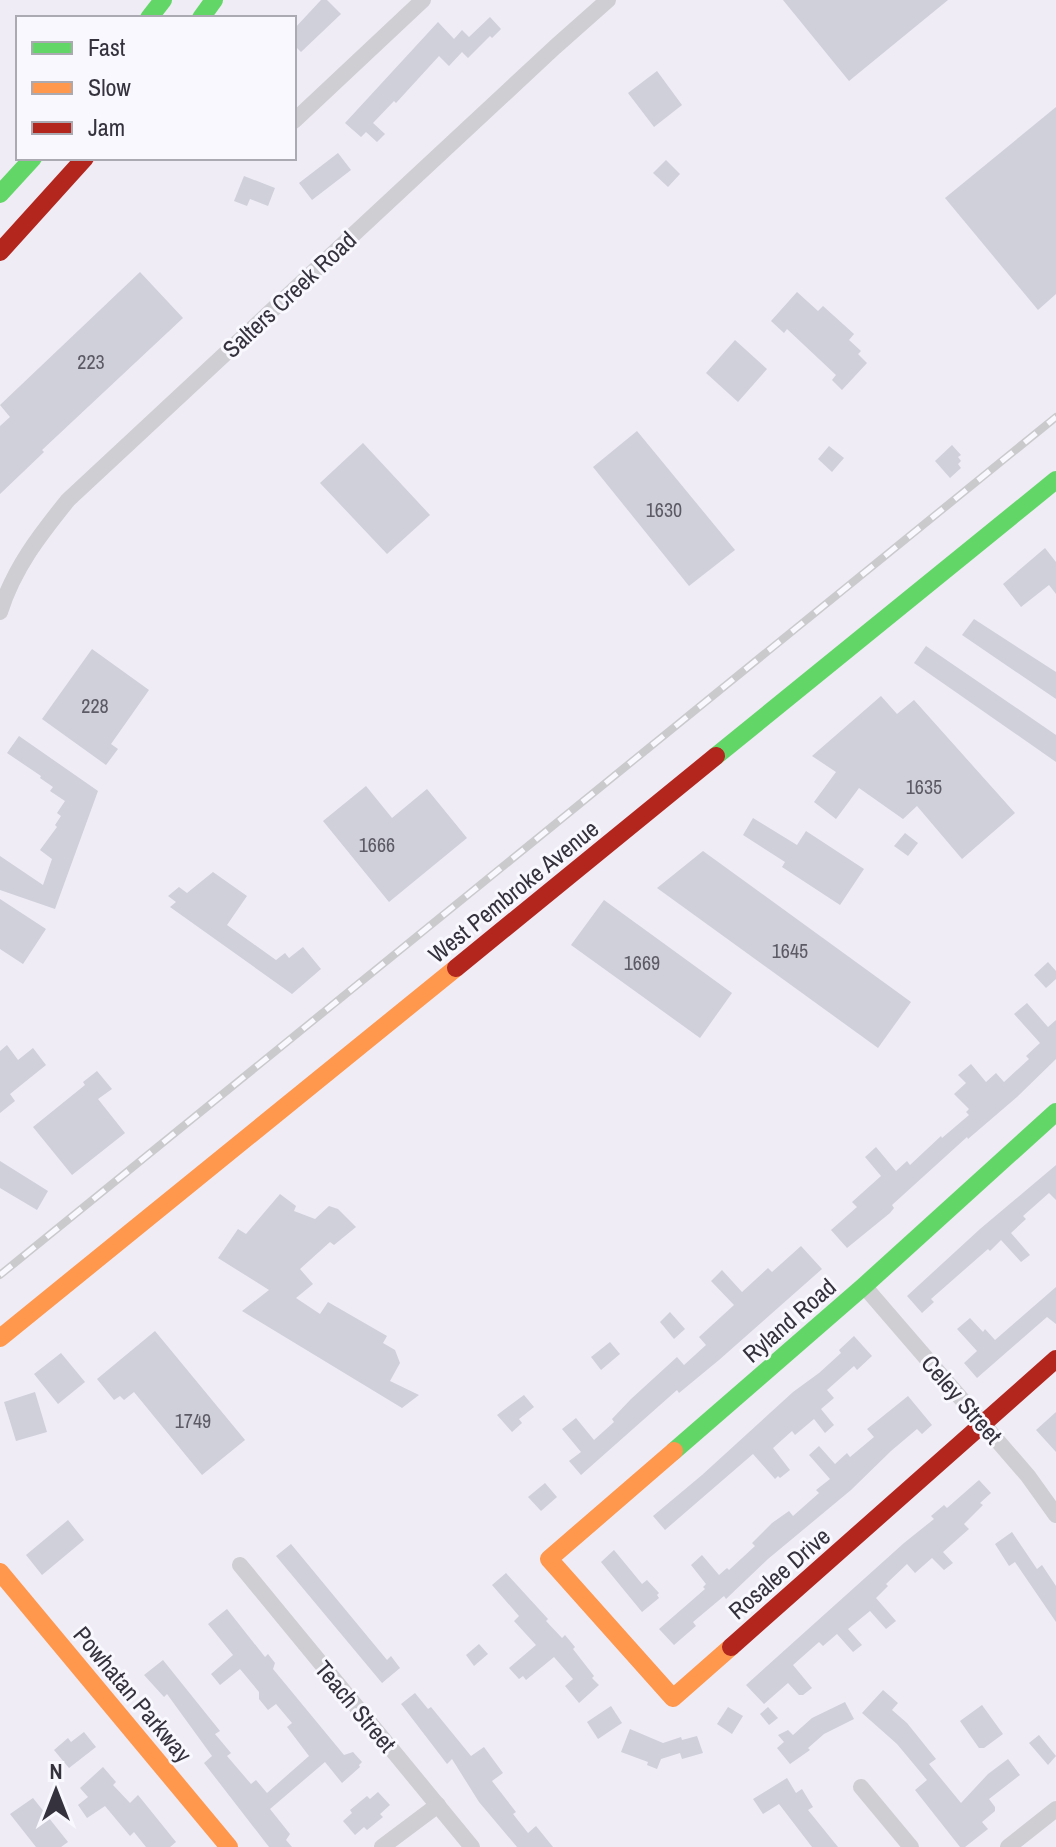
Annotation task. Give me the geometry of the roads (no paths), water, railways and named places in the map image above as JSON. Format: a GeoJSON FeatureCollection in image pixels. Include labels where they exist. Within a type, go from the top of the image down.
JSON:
{"type":"FeatureCollection","features":[{"type":"Feature","properties":{"kind":"main road"},"geometry":{"type":"LineString","coordinates":[[151,16],[163,0]]}},
{"type":"Feature","properties":{"kind":"main road"},"geometry":{"type":"LineString","coordinates":[[0,169],[16,153]]}},
{"type":"Feature","properties":{"kind":"main road"},"geometry":{"type":"LineString","coordinates":[[0,194],[31,160]]}},
{"type":"Feature","properties":{"kind":"main road"},"geometry":{"type":"LineString","coordinates":[[4,260],[15,259],[46,203],[83,160]]}},
{"type":"Feature","properties":{"kind":"main road","name":"West Pembroke Avenue"},"geometry":{"type":"LineString","coordinates":[[0,1338],[1056,480]]}},
{"type":"Feature","properties":{"kind":"main road","name":"Ryland Road"},"geometry":{"type":"LineString","coordinates":[[549,1559],[864,1286],[1056,1112]]}},
{"type":"Feature","properties":{"kind":"main road","name":"Rosalee Drive"},"geometry":{"type":"LineString","coordinates":[[549,1559],[673,1698],[1056,1359]]}},
{"type":"Feature","properties":{"kind":"main road","name":"Powhatan Parkway"},"geometry":{"type":"LineString","coordinates":[[0,1572],[229,1847]]}},
{"type":"Feature","properties":{"kind":"street"},"geometry":{"type":"LineString","coordinates":[[296,119],[423,0]]}},
{"type":"Feature","properties":{"kind":"street","name":"Salters Creek Road"},"geometry":{"type":"LineString","coordinates":[[0,612],[9,584],[30,547],[68,500],[608,0]]}},
{"type":"Feature","properties":{"kind":"street","name":"Celey Street"},"geometry":{"type":"LineString","coordinates":[[864,1286],[1028,1476],[1056,1515]]}},
{"type":"Feature","properties":{"kind":"street","name":"Teach Street"},"geometry":{"type":"LineString","coordinates":[[240,1565],[472,1847]]}},
{"type":"Feature","properties":{"kind":"street"},"geometry":{"type":"LineString","coordinates":[[861,1787],[911,1847]]}},
{"type":"Feature","properties":{"kind":"street"},"geometry":{"type":"LineString","coordinates":[[382,1847],[438,1805]]}},
{"type":"Feature","properties":{"kind":"street"},"geometry":{"type":"LineString","coordinates":[[1008,1847],[1056,1809]]}},
{"type":"Feature","properties":{"kind":"railway"},"geometry":{"type":"LineString","coordinates":[[0,1275],[1056,417]]}}]}
